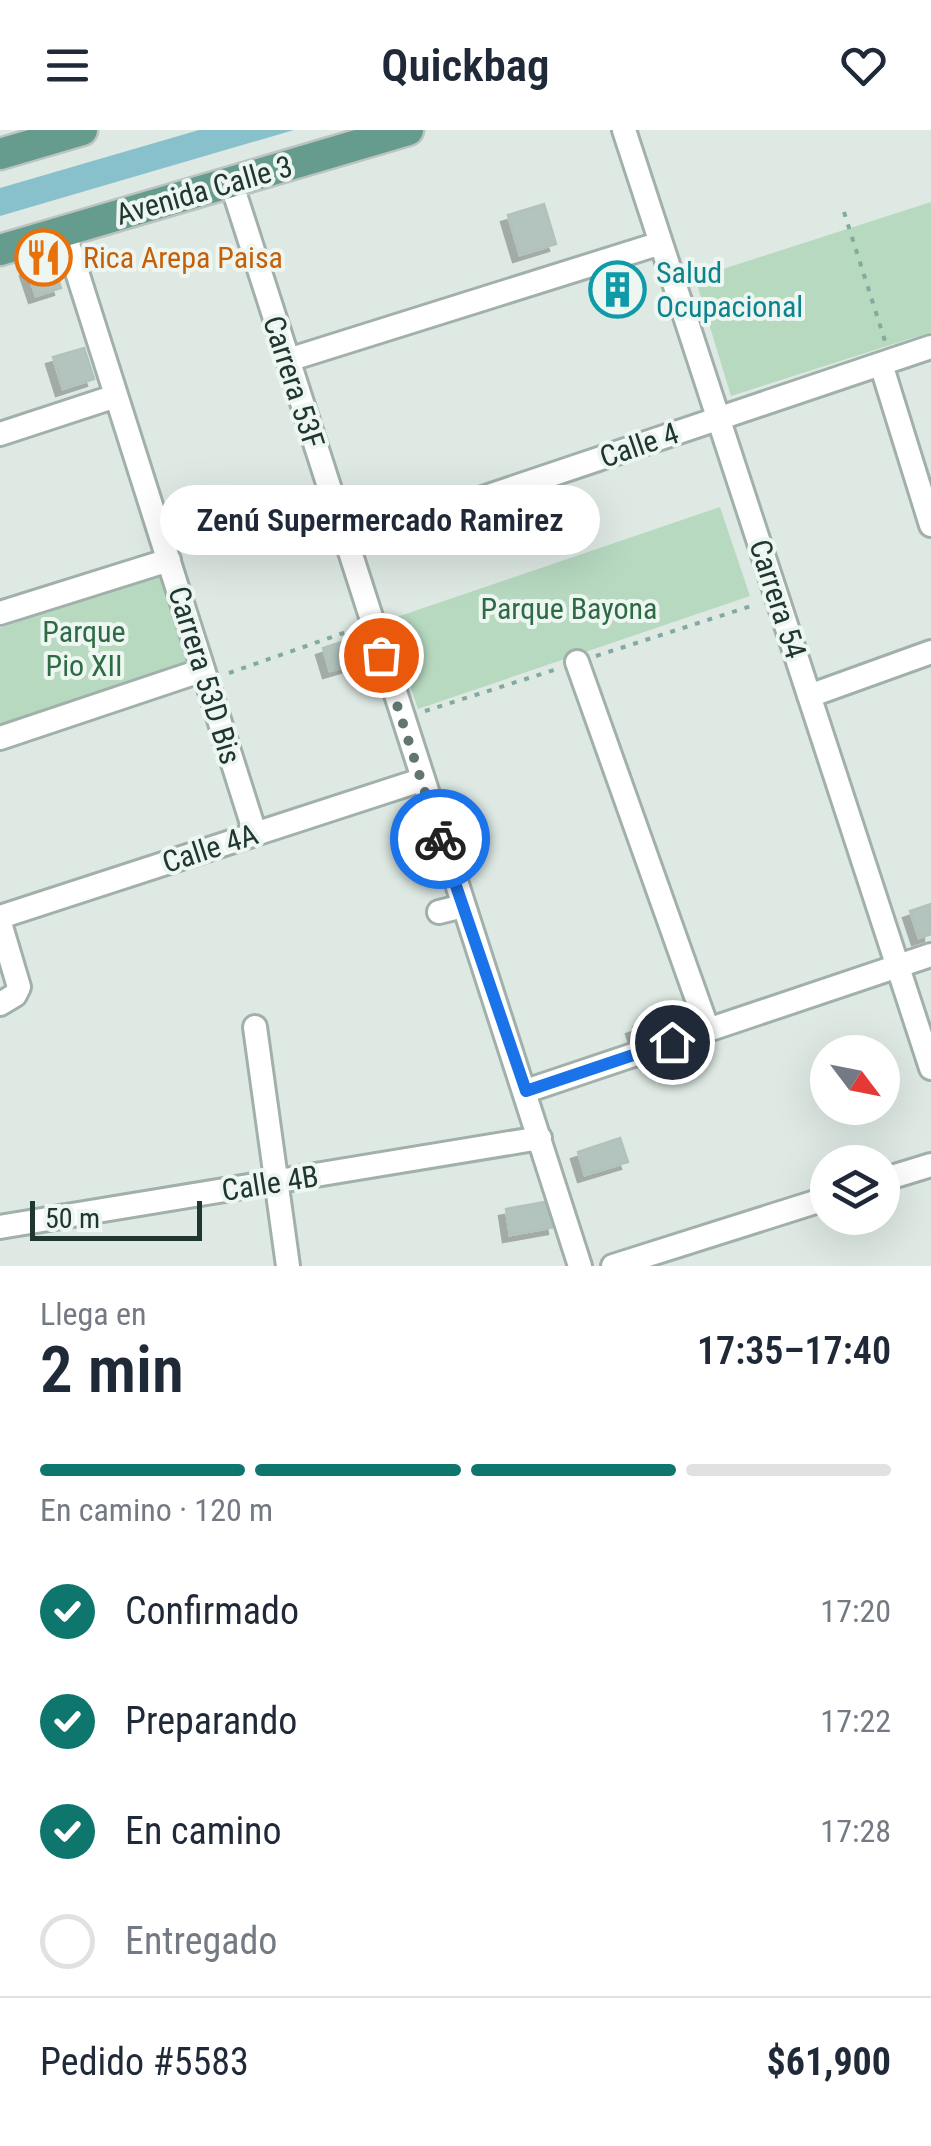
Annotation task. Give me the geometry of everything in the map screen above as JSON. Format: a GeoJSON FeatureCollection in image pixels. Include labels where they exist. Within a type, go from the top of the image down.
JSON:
{"type":"FeatureCollection","features":[{"type":"Feature","properties":{"kind":"main road"},"geometry":{"type":"LineString","coordinates":[[0,154],[82,130]]}},
{"type":"Feature","properties":{"kind":"main road","name":"Avenida Calle 3"},"geometry":{"type":"LineString","coordinates":[[0,250],[408,130]]}},
{"type":"Feature","properties":{"kind":"street","name":"Carrera 54"},"geometry":{"type":"LineString","coordinates":[[624,130],[931,1068]]}},
{"type":"Feature","properties":{"kind":"street","name":"Carrera 53F"},"geometry":{"type":"LineString","coordinates":[[231,182],[580,1266]]}},
{"type":"Feature","properties":{"kind":"street","name":"Carrera 53D Bis"},"geometry":{"type":"LineString","coordinates":[[64,231],[254,833]]}},
{"type":"Feature","properties":{"kind":"street"},"geometry":{"type":"LineString","coordinates":[[288,360],[662,244]]}},
{"type":"Feature","properties":{"kind":"street","name":"Calle 4"},"geometry":{"type":"LineString","coordinates":[[346,544],[931,347]]}},
{"type":"Feature","properties":{"kind":"street"},"geometry":{"type":"LineString","coordinates":[[886,362],[931,525]]}},
{"type":"Feature","properties":{"kind":"street"},"geometry":{"type":"LineString","coordinates":[[0,434],[116,396]]}},
{"type":"Feature","properties":{"kind":"street"},"geometry":{"type":"LineString","coordinates":[[0,613],[169,560]]}},
{"type":"Feature","properties":{"kind":"street"},"geometry":{"type":"LineString","coordinates":[[809,696],[931,652]]}},
{"type":"Feature","properties":{"kind":"street"},"geometry":{"type":"LineString","coordinates":[[577,662],[708,1030]]}},
{"type":"Feature","properties":{"kind":"street"},"geometry":{"type":"LineString","coordinates":[[0,738],[205,676]]}},
{"type":"Feature","properties":{"kind":"street","name":"Calle 4A"},"geometry":{"type":"LineString","coordinates":[[0,920],[421,780]]}},
{"type":"Feature","properties":{"kind":"street"},"geometry":{"type":"LineString","coordinates":[[439,912],[463,906]]}},
{"type":"Feature","properties":{"kind":"street"},"geometry":{"type":"LineString","coordinates":[[0,920],[18,987],[8,999]]}},
{"type":"Feature","properties":{"kind":"street"},"geometry":{"type":"LineString","coordinates":[[526,1091],[931,954]]}},
{"type":"Feature","properties":{"kind":"street"},"geometry":{"type":"LineString","coordinates":[[255,1027],[288,1266]]}},
{"type":"Feature","properties":{"kind":"street","name":"Calle 4B"},"geometry":{"type":"LineString","coordinates":[[0,1227],[540,1138]]}},
{"type":"Feature","properties":{"kind":"street"},"geometry":{"type":"LineString","coordinates":[[900,1174],[931,1165]]}},
{"type":"Feature","properties":{"kind":"street"},"geometry":{"type":"LineString","coordinates":[[613,1266],[810,1204]]}},
{"type":"Feature","properties":{"kind":"path"},"geometry":{"type":"LineString","coordinates":[[844,212],[886,362]]}},
{"type":"Feature","properties":{"kind":"path"},"geometry":{"type":"LineString","coordinates":[[205,676],[371,624]]}},
{"type":"Feature","properties":{"kind":"green space"},"geometry":{"type":"Polygon","coordinates":[[[931,202],[931,332],[731,396],[695,278],[931,202]]]}},
{"type":"Feature","properties":{"kind":"green space","name":"Parque Bayona"},"geometry":{"type":"Polygon","coordinates":[[[720,507],[750,596],[418,709],[388,620],[720,507]]]}},
{"type":"Feature","properties":{"kind":"green space","name":"Parque Pio XII"},"geometry":{"type":"Polygon","coordinates":[[[159,573],[189,661],[0,726],[0,628],[159,573]]]}},
{"type":"Feature","properties":{"kind":"water"},"geometry":{"type":"Polygon","coordinates":[[[199,130],[294,130],[0,216],[0,188],[199,130]]]}},
{"type":"Feature","properties":{"kind":"building"},"geometry":{"type":"Polygon","coordinates":[[[544,204],[556,244],[520,255],[508,215],[544,204]]]}},
{"type":"Feature","properties":{"kind":"building"},"geometry":{"type":"Polygon","coordinates":[[[52,261],[61,288],[36,296],[27,269],[52,261]]]}},
{"type":"Feature","properties":{"kind":"building","name":"Salud Ocupacional"},"geometry":{"type":"Polygon","coordinates":[[[621,278],[627,294],[612,300],[606,283],[621,278]]]}},
{"type":"Feature","properties":{"kind":"building"},"geometry":{"type":"Polygon","coordinates":[[[84,348],[94,379],[63,389],[53,357],[84,348]]]}},
{"type":"Feature","properties":{"kind":"building"},"geometry":{"type":"Polygon","coordinates":[[[354,638],[361,662],[330,671],[323,648],[354,638]]]}},
{"type":"Feature","properties":{"kind":"building"},"geometry":{"type":"Polygon","coordinates":[[[931,904],[931,934],[919,938],[910,911],[931,904]]]}},
{"type":"Feature","properties":{"kind":"building"},"geometry":{"type":"Polygon","coordinates":[[[657,1019],[660,1028],[636,1036],[633,1027],[657,1019]]]}},
{"type":"Feature","properties":{"kind":"building"},"geometry":{"type":"Polygon","coordinates":[[[620,1138],[628,1162],[585,1175],[578,1152],[620,1138]]]}},
{"type":"Feature","properties":{"kind":"building"},"geometry":{"type":"Polygon","coordinates":[[[551,1201],[555,1227],[510,1235],[506,1209],[551,1201]]]}},
{"type":"Feature","properties":{"kind":"way so far"},"geometry":{"type":"LineString","coordinates":[[381,655],[440,839]]}},
{"type":"Feature","properties":{"kind":"place","name":"Rica Arepa Paisa"},"geometry":{"type":"Point","coordinates":[44,257]}},
{"type":"Feature","properties":{"kind":"place","name":"Salud Ocupacional"},"geometry":{"type":"Point","coordinates":[617,289]}},
{"type":"Feature","properties":{"kind":"place","name":"Zenú Supermercado Ramirez"},"geometry":{"type":"Point","coordinates":[381,655]}},
{"type":"Feature","properties":{"kind":"route"},"geometry":{"type":"LineString","coordinates":[[440,839],[526,1091],[672,1042]]}}]}
